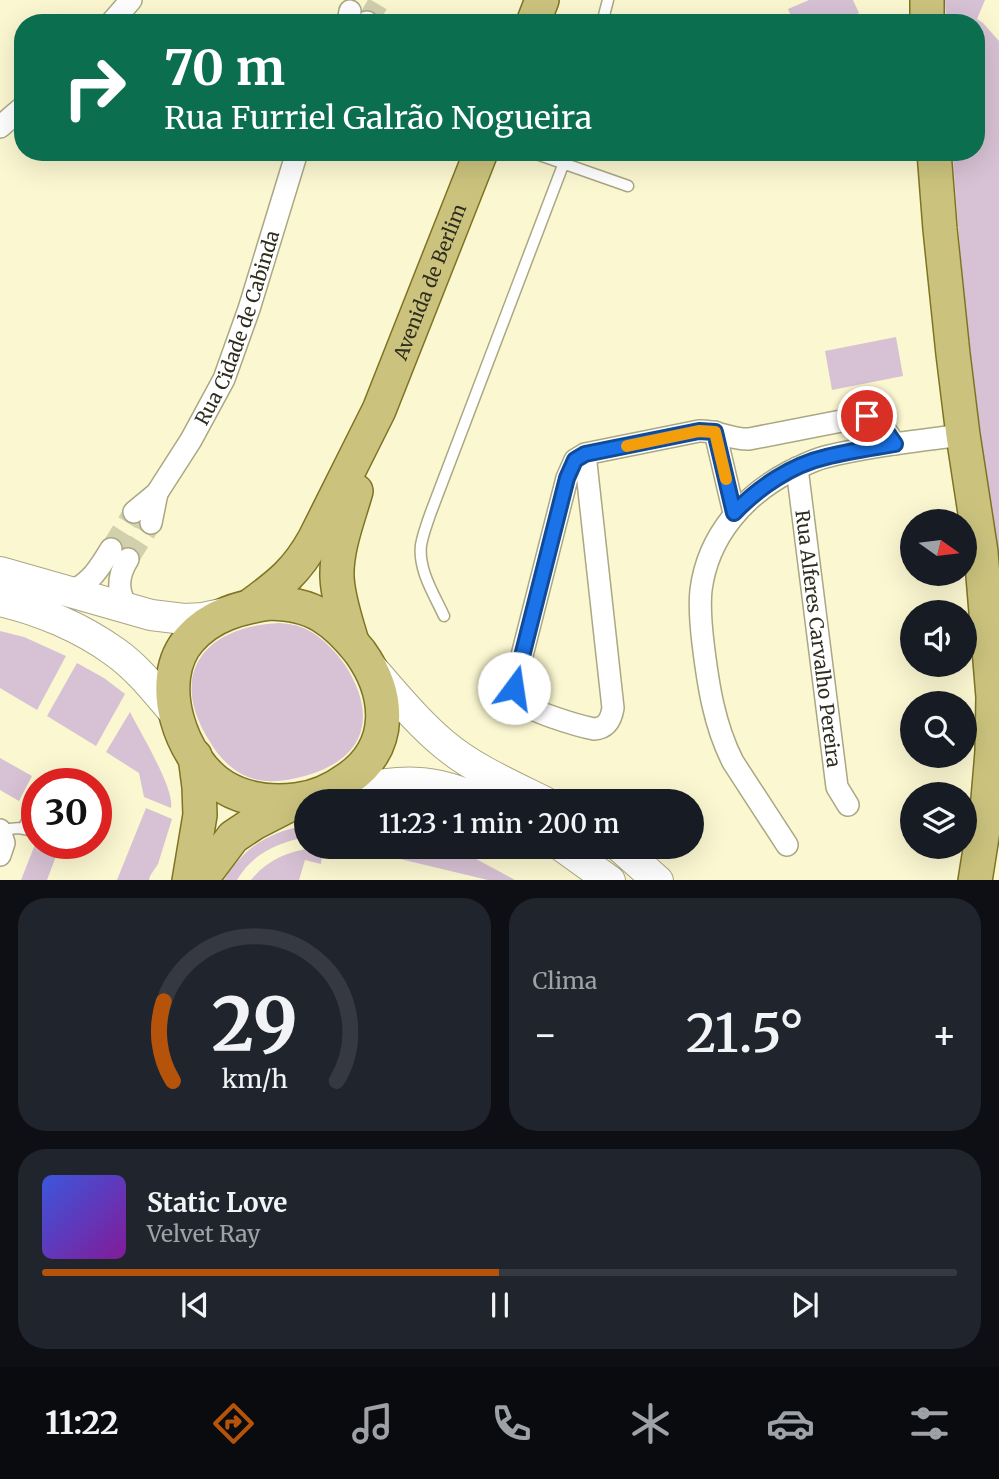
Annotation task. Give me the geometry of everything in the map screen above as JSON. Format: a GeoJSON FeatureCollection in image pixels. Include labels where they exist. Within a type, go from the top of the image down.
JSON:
{"type":"FeatureCollection","features":[{"type":"Feature","properties":{"kind":"main road","name":"Avenida de Berlim"},"geometry":{"type":"LineString","coordinates":[[238,610],[281,583],[308,551],[379,410],[477,161]]}},
{"type":"Feature","properties":{"kind":"main road"},"geometry":{"type":"LineString","coordinates":[[935,161],[963,435],[981,552],[999,634]]}},
{"type":"Feature","properties":{"kind":"main road","name":"Avenida de Berlim"},"geometry":{"type":"LineString","coordinates":[[359,651],[340,597],[338,557],[379,410]]}},
{"type":"Feature","properties":{"kind":"main road"},"geometry":{"type":"LineString","coordinates":[[975,880],[989,799],[992,752],[992,697],[981,552]]}},
{"type":"Feature","properties":{"kind":"main road"},"geometry":{"type":"LineString","coordinates":[[0,572],[151,615],[203,618],[271,603],[289,604],[321,615],[337,627],[399,698],[446,746],[481,769],[520,789]]}},
{"type":"Feature","properties":{"kind":"main road"},"geometry":{"type":"LineString","coordinates":[[0,601],[43,614],[92,637],[116,652],[176,715]]}},
{"type":"Feature","properties":{"kind":"main road"},"geometry":{"type":"LineString","coordinates":[[238,610],[206,625],[190,639],[180,653],[173,676],[172,696],[176,715],[195,756],[221,785],[247,798],[294,798]]}},
{"type":"Feature","properties":{"kind":"main road"},"geometry":{"type":"LineString","coordinates":[[328,789],[361,770],[373,755],[379,741],[383,706],[378,684],[359,651]]}},
{"type":"Feature","properties":{"kind":"main road"},"geometry":{"type":"LineString","coordinates":[[189,880],[200,815],[195,756]]}},
{"type":"Feature","properties":{"kind":"main road"},"geometry":{"type":"LineString","coordinates":[[357,789],[405,781],[456,789]]}},
{"type":"Feature","properties":{"kind":"main road"},"geometry":{"type":"LineString","coordinates":[[200,880],[223,849],[243,830],[294,804]]}},
{"type":"Feature","properties":{"kind":"main road"},"geometry":{"type":"LineString","coordinates":[[580,859],[610,880]]}},
{"type":"Feature","properties":{"kind":"main road"},"geometry":{"type":"LineString","coordinates":[[634,859],[658,880]]}},
{"type":"Feature","properties":{"kind":"street"},"geometry":{"type":"LineString","coordinates":[[119,14],[131,0]]}},
{"type":"Feature","properties":{"kind":"street"},"geometry":{"type":"LineString","coordinates":[[0,127],[14,115]]}},
{"type":"Feature","properties":{"kind":"street","name":"Rua Cidade de Cabinda"},"geometry":{"type":"LineString","coordinates":[[143,517],[203,419],[228,370],[294,161]]}},
{"type":"Feature","properties":{"kind":"street"},"geometry":{"type":"LineString","coordinates":[[585,454],[613,708],[608,724],[600,729],[533,709],[517,697],[514,688],[567,478],[575,460],[585,454],[699,431],[749,439],[867,416],[877,418],[895,444]]}},
{"type":"Feature","properties":{"kind":"street"},"geometry":{"type":"LineString","coordinates":[[715,432],[734,513]]}},
{"type":"Feature","properties":{"kind":"street"},"geometry":{"type":"LineString","coordinates":[[787,845],[725,748],[714,714],[702,627],[701,590],[716,542],[744,502],[768,484],[797,468],[825,457],[963,435]]}},
{"type":"Feature","properties":{"kind":"street","name":"Rua Alferes Carvalho Pereira"},"geometry":{"type":"LineString","coordinates":[[797,468],[837,787],[848,805]]}},
{"type":"Feature","properties":{"kind":"street"},"geometry":{"type":"LineString","coordinates":[[70,592],[79,588],[120,554],[120,593],[130,610]]}},
{"type":"Feature","properties":{"kind":"street"},"geometry":{"type":"LineString","coordinates":[[0,830],[4,843],[0,855]]}},
{"type":"Feature","properties":{"kind":"lane"},"geometry":{"type":"LineString","coordinates":[[444,615],[423,567],[421,556],[425,532],[565,161]]}},
{"type":"Feature","properties":{"kind":"lane"},"geometry":{"type":"LineString","coordinates":[[572,161],[628,187]]}},
{"type":"Feature","properties":{"kind":"lane"},"geometry":{"type":"LineString","coordinates":[[0,830],[21,827]]}},
{"type":"Feature","properties":{"kind":"shaded area"},"geometry":{"type":"Polygon","coordinates":[[[809,0],[853,0],[859,13],[790,14],[788,9],[809,0]]]}},
{"type":"Feature","properties":{"kind":"shaded area"},"geometry":{"type":"Polygon","coordinates":[[[945,0],[985,0],[979,14],[946,14],[945,0]]]}},
{"type":"Feature","properties":{"kind":"shaded area"},"geometry":{"type":"Polygon","coordinates":[[[985,25],[999,41],[999,554],[971,357],[953,161],[985,161],[985,25]]]}},
{"type":"Feature","properties":{"kind":"shaded area"},"geometry":{"type":"Polygon","coordinates":[[[896,337],[903,376],[832,390],[825,351],[896,337]]]}},
{"type":"Feature","properties":{"kind":"shaded area"},"geometry":{"type":"Polygon","coordinates":[[[280,623],[312,632],[328,645],[345,665],[360,697],[362,728],[348,753],[317,772],[278,781],[256,780],[226,763],[210,742],[197,717],[192,695],[193,675],[200,658],[213,644],[231,633],[254,626],[280,623]]]}},
{"type":"Feature","properties":{"kind":"shaded area"},"geometry":{"type":"Polygon","coordinates":[[[0,631],[24,637],[66,656],[37,710],[0,688],[0,631]]]}},
{"type":"Feature","properties":{"kind":"shaded area"},"geometry":{"type":"Polygon","coordinates":[[[77,663],[125,694],[96,746],[47,716],[77,663]]]}},
{"type":"Feature","properties":{"kind":"shaded area"},"geometry":{"type":"Polygon","coordinates":[[[130,712],[168,788],[171,808],[144,797],[139,773],[106,752],[130,712]]]}},
{"type":"Feature","properties":{"kind":"shaded area"},"geometry":{"type":"Polygon","coordinates":[[[0,758],[21,770],[21,797],[19,801],[0,790],[0,758]]]}},
{"type":"Feature","properties":{"kind":"shaded area"},"geometry":{"type":"Polygon","coordinates":[[[146,808],[172,819],[158,864],[149,880],[117,880],[146,808]]]}},
{"type":"Feature","properties":{"kind":"shaded area"},"geometry":{"type":"Polygon","coordinates":[[[294,828],[294,840],[266,851],[250,863],[237,880],[224,880],[249,850],[280,832],[294,828]]]}},
{"type":"Feature","properties":{"kind":"shaded area"},"geometry":{"type":"Polygon","coordinates":[[[294,852],[294,859],[322,859],[321,864],[305,860],[299,880],[251,880],[278,858],[294,852]]]}},
{"type":"Feature","properties":{"kind":"shaded area"},"geometry":{"type":"Polygon","coordinates":[[[29,859],[55,859],[47,880],[21,880],[29,859]]]}},
{"type":"Feature","properties":{"kind":"shaded area"},"geometry":{"type":"Polygon","coordinates":[[[400,859],[476,859],[515,880],[488,880],[400,859]]]}},
{"type":"Feature","properties":{"kind":"tunnel"},"geometry":{"type":"LineString","coordinates":[[372,14],[380,0]]}},
{"type":"Feature","properties":{"kind":"tunnel"},"geometry":{"type":"LineString","coordinates":[[111,549],[134,512]]}},
{"type":"Feature","properties":{"kind":"tunnel"},"geometry":{"type":"LineString","coordinates":[[128,559],[151,523]]}},
{"type":"Feature","properties":{"kind":"slow traffic"},"geometry":{"type":"LineString","coordinates":[[627,446],[699,431],[715,432],[726,479]]}},
{"type":"Feature","properties":{"kind":"route"},"geometry":{"type":"LineString","coordinates":[[514,688],[567,478],[572,465],[580,456],[699,431],[715,432],[734,513],[768,484],[813,461],[895,444],[877,418],[867,416]]}}]}
